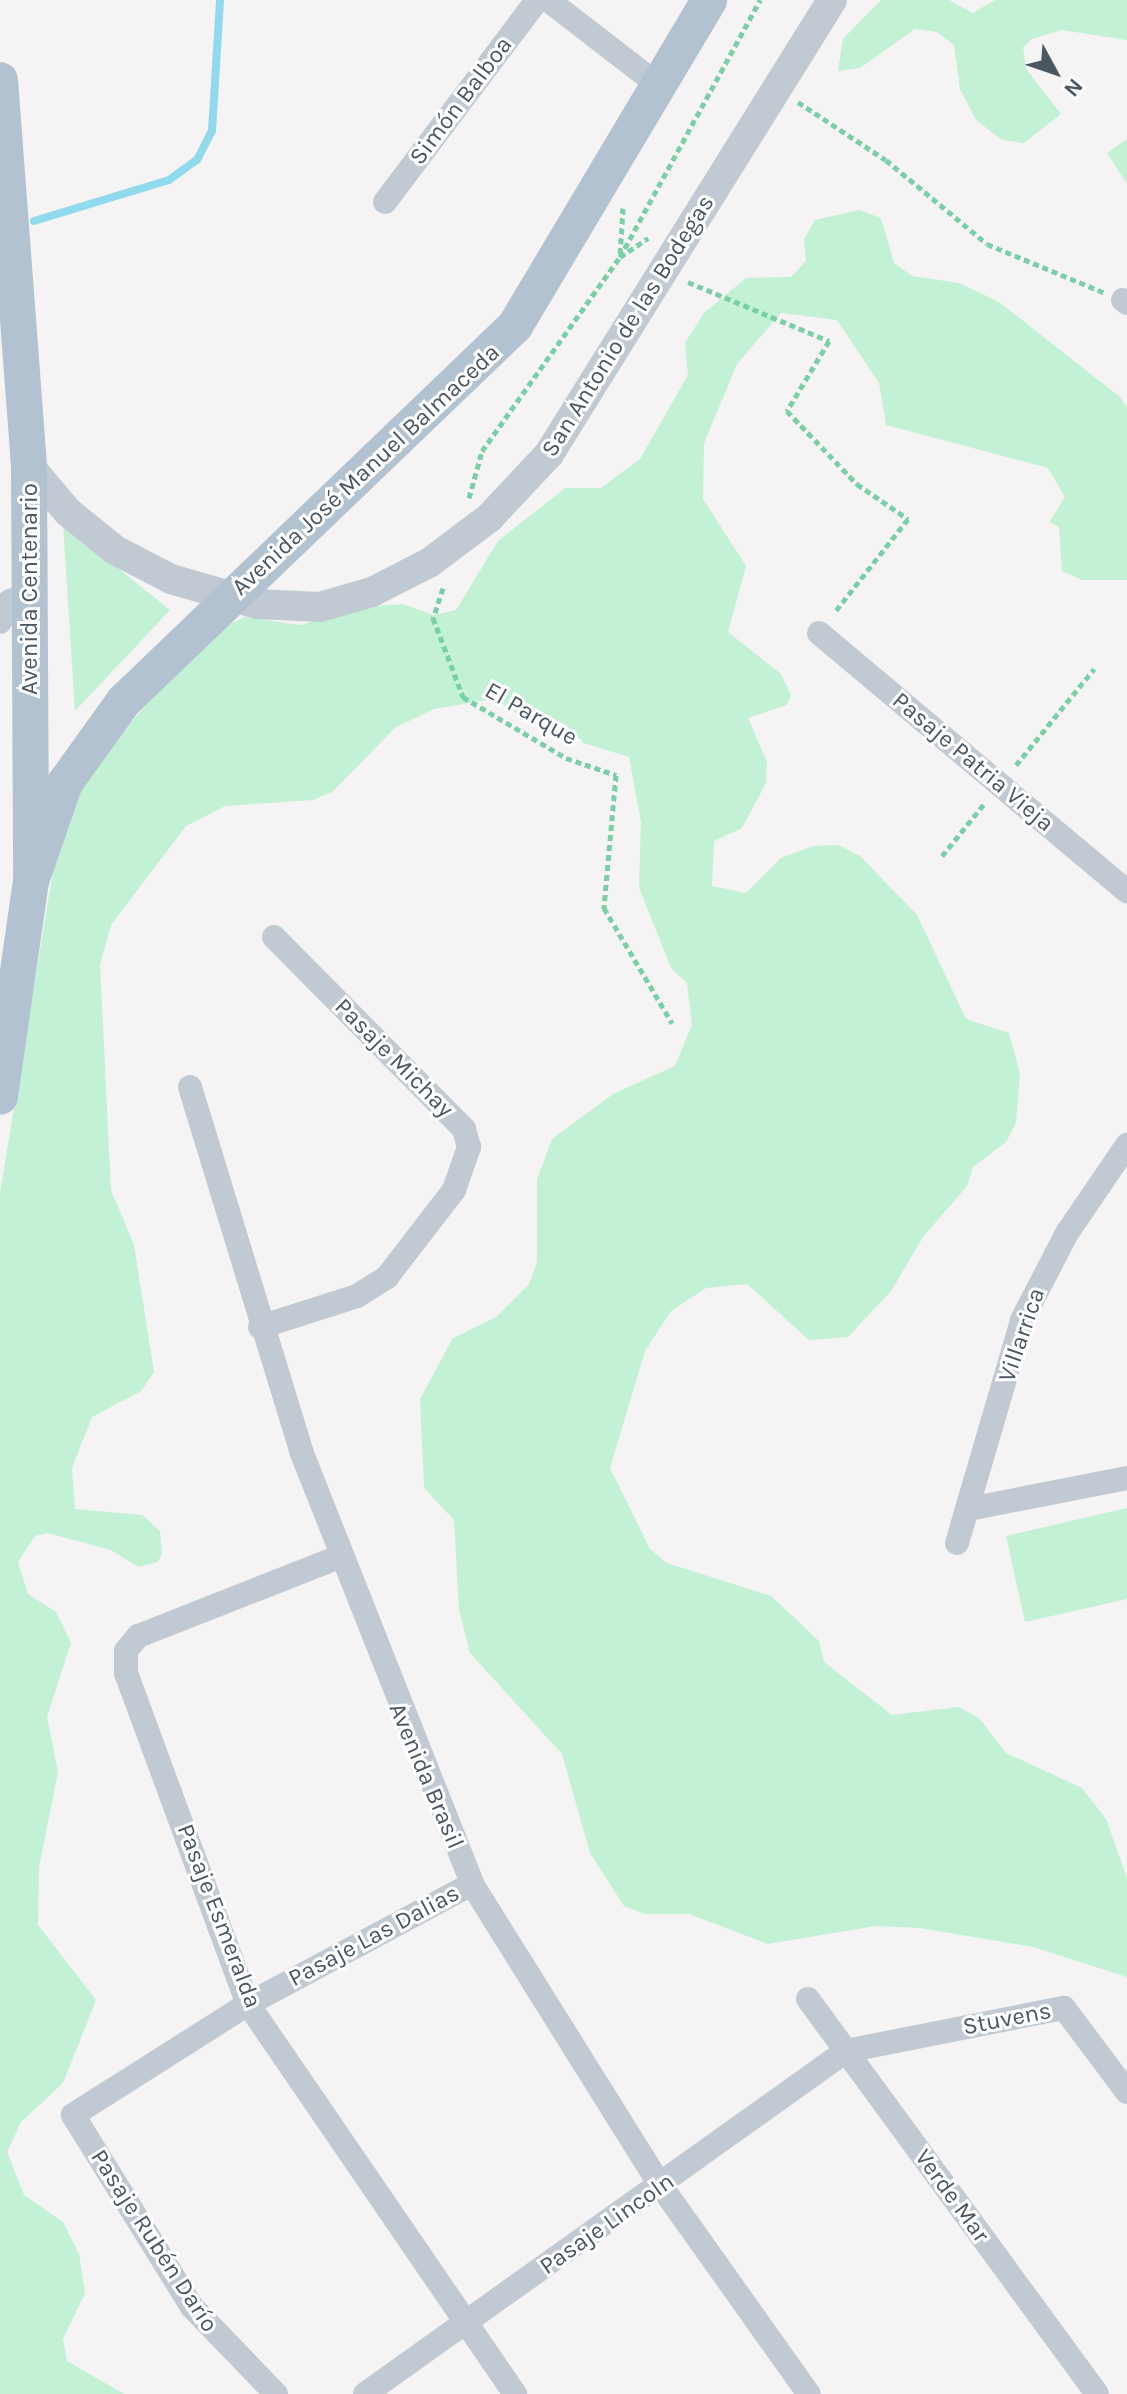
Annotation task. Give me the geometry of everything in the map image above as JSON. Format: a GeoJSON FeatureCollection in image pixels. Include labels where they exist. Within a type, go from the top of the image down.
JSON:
{"type":"FeatureCollection","features":[{"type":"Feature","properties":{"kind":"main road","name":"Avenida José Manuel Balmaceda"},"geometry":{"type":"LineString","coordinates":[[31,881],[65,783],[83,754],[132,693],[498,346],[662,88],[709,0]]}},
{"type":"Feature","properties":{"kind":"main road","name":"Avenida Centenario"},"geometry":{"type":"LineString","coordinates":[[0,80],[3,183],[29,466],[31,881],[0,1097]]}},
{"type":"Feature","properties":{"kind":"street","name":"Simón Balboa"},"geometry":{"type":"LineString","coordinates":[[385,202],[537,0]]}},
{"type":"Feature","properties":{"kind":"street"},"geometry":{"type":"LineString","coordinates":[[548,0],[662,88]]}},
{"type":"Feature","properties":{"kind":"street","name":"San Antonio de las Bodegas"},"geometry":{"type":"LineString","coordinates":[[29,466],[115,550],[171,579],[284,608],[320,607],[372,592],[456,545],[549,454],[832,0]]}},
{"type":"Feature","properties":{"kind":"street"},"geometry":{"type":"LineString","coordinates":[[0,622],[10,601],[29,595]]}},
{"type":"Feature","properties":{"kind":"street","name":"Pasaje Patria Vieja"},"geometry":{"type":"LineString","coordinates":[[819,633],[1127,891]]}},
{"type":"Feature","properties":{"kind":"street","name":"Pasaje Michay"},"geometry":{"type":"LineString","coordinates":[[260,1327],[357,1296],[387,1277],[447,1200],[469,1147],[464,1129],[274,937]]}},
{"type":"Feature","properties":{"kind":"street","name":"Avenida Brasil"},"geometry":{"type":"LineString","coordinates":[[190,1087],[260,1327],[339,1557],[472,1884],[661,2186],[809,2394]]}},
{"type":"Feature","properties":{"kind":"street","name":"Villarrica"},"geometry":{"type":"LineString","coordinates":[[957,1543],[1022,1320],[1067,1233],[1127,1145]]}},
{"type":"Feature","properties":{"kind":"street"},"geometry":{"type":"LineString","coordinates":[[969,1509],[1127,1478]]}},
{"type":"Feature","properties":{"kind":"street","name":"Pasaje Esmeralda"},"geometry":{"type":"LineString","coordinates":[[339,1557],[138,1636],[126,1651],[126,1673],[248,2004],[515,2394]]}},
{"type":"Feature","properties":{"kind":"street","name":"Pasaje Las Dalias"},"geometry":{"type":"LineString","coordinates":[[73,2115],[248,2004],[472,1884]]}},
{"type":"Feature","properties":{"kind":"street","name":"Verde Mar"},"geometry":{"type":"LineString","coordinates":[[808,1999],[1097,2394]]}},
{"type":"Feature","properties":{"kind":"street","name":"Stuvens"},"geometry":{"type":"LineString","coordinates":[[846,2051],[1064,2008],[1127,2092]]}},
{"type":"Feature","properties":{"kind":"street","name":"Pasaje Lincoln"},"geometry":{"type":"LineString","coordinates":[[365,2394],[661,2186],[846,2051]]}},
{"type":"Feature","properties":{"kind":"street","name":"Pasaje Rubén Darío"},"geometry":{"type":"LineString","coordinates":[[73,2115],[192,2307],[276,2394]]}},
{"type":"Feature","properties":{"kind":"path"},"geometry":{"type":"LineString","coordinates":[[456,545],[482,451],[620,257],[760,0]]}},
{"type":"Feature","properties":{"kind":"path"},"geometry":{"type":"LineString","coordinates":[[777,89],[886,160],[987,244],[1125,302]]}},
{"type":"Feature","properties":{"kind":"path"},"geometry":{"type":"LineString","coordinates":[[620,257],[624,200]]}},
{"type":"Feature","properties":{"kind":"path"},"geometry":{"type":"LineString","coordinates":[[620,257],[659,231]]}},
{"type":"Feature","properties":{"kind":"path"},"geometry":{"type":"LineString","coordinates":[[664,271],[829,341],[787,411],[857,484],[908,519],[819,633]]}},
{"type":"Feature","properties":{"kind":"path","name":"El Parque"},"geometry":{"type":"LineString","coordinates":[[456,545],[433,618],[463,697],[566,758],[616,775],[604,908],[672,1023]]}},
{"type":"Feature","properties":{"kind":"green space"},"geometry":{"type":"Polygon","coordinates":[[[881,0],[949,0],[973,13],[995,0],[1127,0],[1127,40],[1062,30],[1032,39],[1023,47],[1026,69],[1061,114],[1024,143],[1002,140],[976,120],[960,89],[954,45],[937,32],[915,29],[860,68],[838,71],[843,39],[881,0]]]}},
{"type":"Feature","properties":{"kind":"green space"},"geometry":{"type":"Polygon","coordinates":[[[1127,139],[1127,184],[1107,153],[1127,139]]]}},
{"type":"Feature","properties":{"kind":"green space"},"geometry":{"type":"Polygon","coordinates":[[[859,210],[881,218],[894,263],[912,276],[959,283],[999,302],[1120,397],[1127,407],[1127,580],[1082,580],[1062,571],[1059,527],[1049,522],[1065,497],[1048,468],[886,425],[879,383],[837,320],[781,313],[737,364],[704,443],[703,499],[746,566],[728,632],[781,674],[791,695],[787,705],[748,718],[767,762],[766,783],[742,828],[714,841],[712,886],[746,893],[781,858],[813,846],[838,845],[860,856],[917,915],[966,1019],[1009,1033],[1020,1074],[1016,1123],[1006,1142],[973,1167],[967,1186],[923,1237],[891,1291],[848,1337],[809,1340],[747,1284],[706,1288],[671,1311],[645,1351],[610,1468],[650,1549],[667,1563],[771,1596],[819,1641],[824,1662],[892,1715],[959,1707],[979,1718],[1006,1753],[1082,1788],[1106,1819],[1127,1878],[1127,1977],[1033,1947],[919,1928],[876,1926],[768,1944],[689,1914],[645,1914],[624,1906],[590,1853],[562,1754],[470,1653],[459,1610],[454,1520],[424,1488],[420,1399],[453,1338],[496,1317],[529,1284],[537,1262],[537,1179],[552,1139],[613,1094],[675,1066],[692,1025],[687,983],[671,968],[639,888],[641,822],[629,757],[548,732],[494,699],[434,709],[396,727],[332,792],[313,800],[225,806],[186,826],[111,925],[100,965],[111,1190],[134,1245],[154,1372],[141,1391],[92,1417],[72,1468],[75,1509],[142,1515],[160,1531],[162,1553],[158,1562],[138,1567],[111,1550],[47,1533],[35,1536],[18,1562],[28,1594],[56,1612],[71,1643],[47,1717],[58,1772],[39,1867],[38,1925],[96,2000],[63,2083],[21,2122],[7,2152],[24,2195],[63,2222],[79,2254],[85,2293],[63,2339],[67,2361],[124,2394],[0,2394],[0,1193],[53,871],[82,783],[156,692],[221,629],[244,617],[300,625],[364,607],[403,604],[434,615],[456,610],[498,541],[565,488],[601,488],[640,459],[688,375],[685,343],[704,313],[746,278],[791,277],[806,261],[804,239],[815,220],[859,210]]]}},
{"type":"Feature","properties":{"kind":"green space"},"geometry":{"type":"Polygon","coordinates":[[[63,524],[170,610],[75,711],[63,524]]]}},
{"type":"Feature","properties":{"kind":"green space"},"geometry":{"type":"Polygon","coordinates":[[[1127,1508],[1127,1599],[1025,1622],[1006,1536],[1127,1508]]]}},
{"type":"Feature","properties":{"kind":"waterway"},"geometry":{"type":"LineString","coordinates":[[34,221],[169,180],[197,160],[212,131],[220,0]]}}]}
